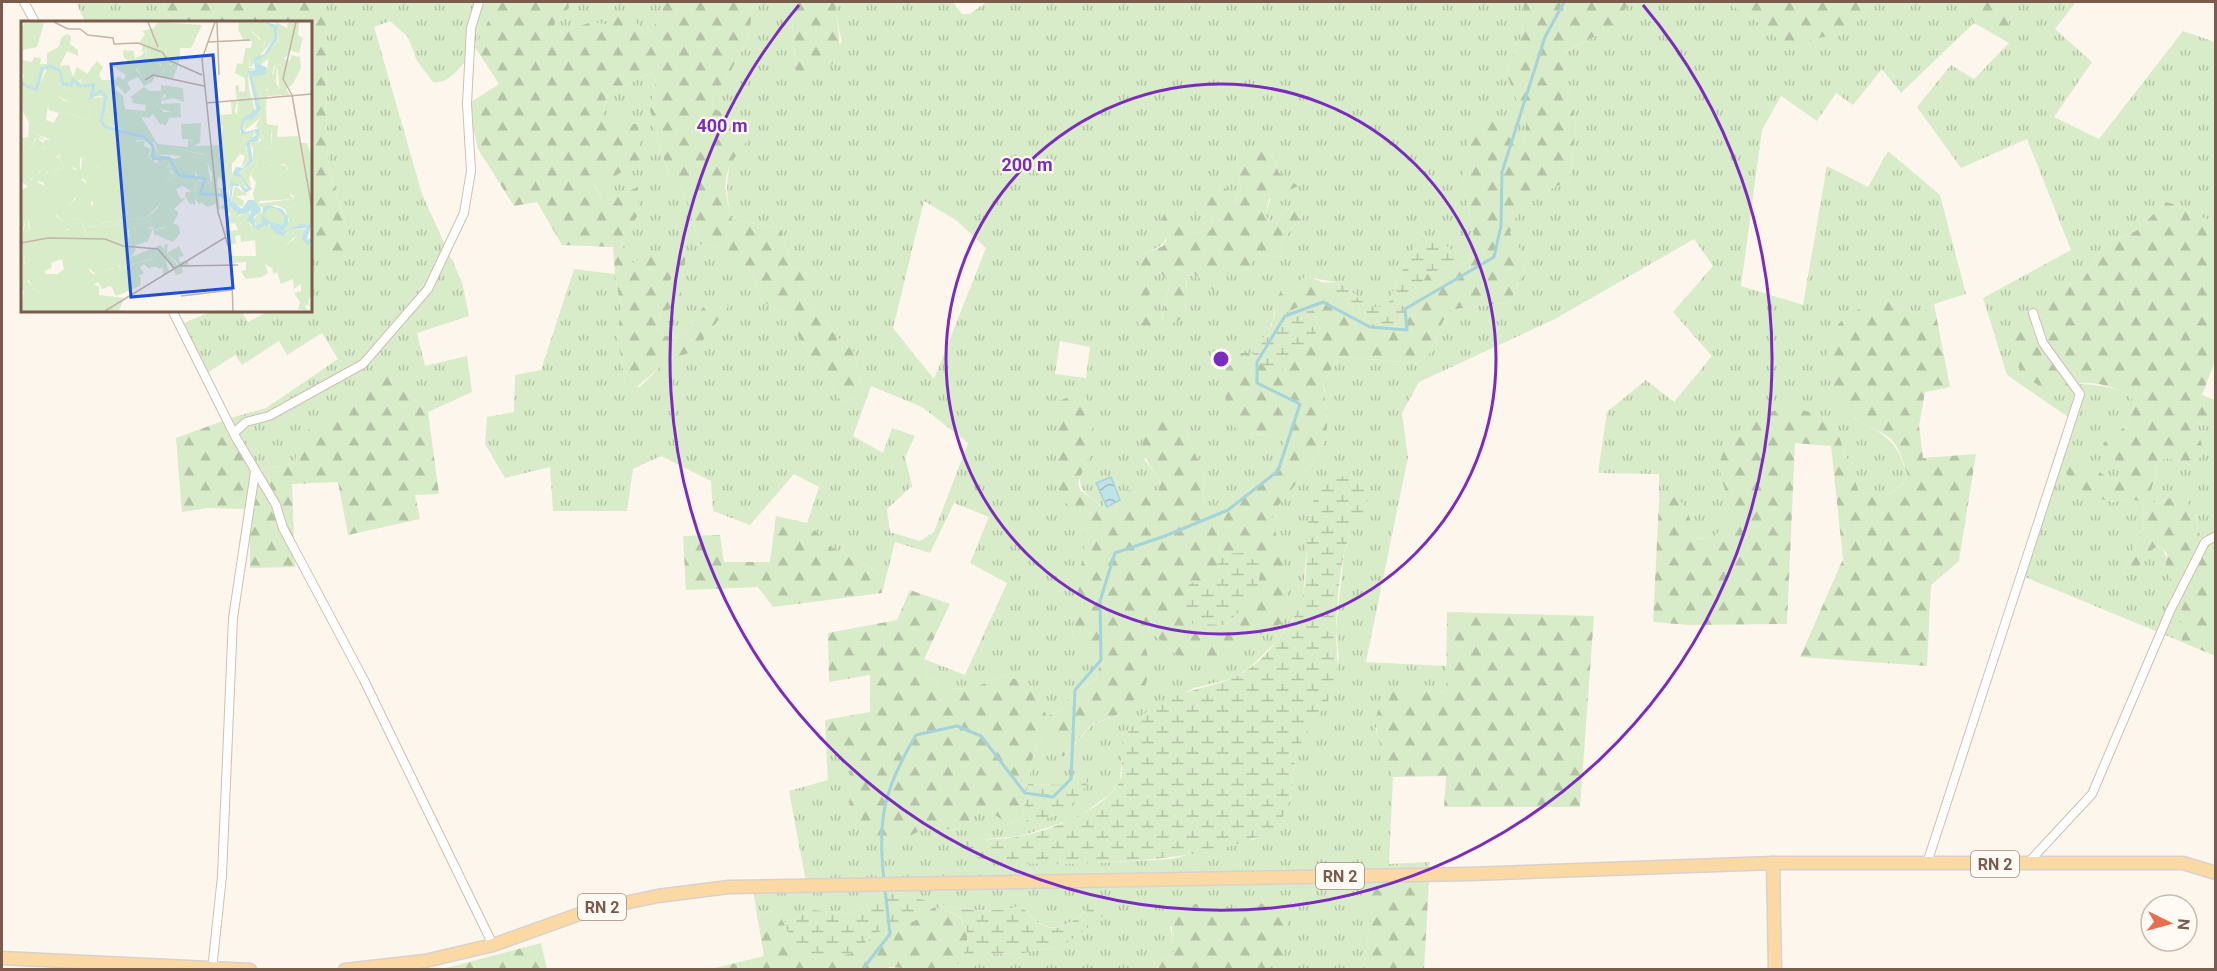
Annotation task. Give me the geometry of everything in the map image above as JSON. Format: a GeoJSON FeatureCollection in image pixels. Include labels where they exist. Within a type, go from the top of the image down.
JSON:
{"type":"FeatureCollection","features":[{"type":"Feature","properties":{"kind":"main road","name":"RN 2"},"geometry":{"type":"LineString","coordinates":[[345,969],[425,961],[493,945],[591,910],[658,896],[729,887],[908,882],[1470,874],[1773,862],[2183,863],[2216,873]]}},
{"type":"Feature","properties":{"kind":"main road"},"geometry":{"type":"LineString","coordinates":[[1773,862],[1775,969]]}},
{"type":"Feature","properties":{"kind":"main road"},"geometry":{"type":"LineString","coordinates":[[2,958],[250,969]]}},
{"type":"Feature","properties":{"kind":"street"},"geometry":{"type":"LineString","coordinates":[[24,2],[34,21]]}},
{"type":"Feature","properties":{"kind":"street"},"geometry":{"type":"LineString","coordinates":[[235,432],[246,422],[269,416],[363,364],[428,289],[464,213],[471,171],[467,104],[471,28],[478,2]]}},
{"type":"Feature","properties":{"kind":"street"},"geometry":{"type":"LineString","coordinates":[[173,312],[255,471],[276,505],[283,528],[364,680],[493,945]]}},
{"type":"Feature","properties":{"kind":"street"},"geometry":{"type":"LineString","coordinates":[[1927,863],[2080,393],[2043,343],[2033,313]]}},
{"type":"Feature","properties":{"kind":"street"},"geometry":{"type":"LineString","coordinates":[[212,969],[222,876],[233,618],[255,471]]}},
{"type":"Feature","properties":{"kind":"street"},"geometry":{"type":"LineString","coordinates":[[2027,864],[2092,794],[2170,611],[2205,542],[2216,536]]}},
{"type":"Feature","properties":{"kind":"green space"},"geometry":{"type":"Polygon","coordinates":[[[76,2],[165,2],[164,11],[175,21],[85,21],[76,2]]]}},
{"type":"Feature","properties":{"kind":"green space"},"geometry":{"type":"Polygon","coordinates":[[[165,2],[324,2],[326,4],[327,149],[330,174],[350,237],[350,254],[337,263],[312,246],[312,21],[175,21],[164,11],[165,2]]]}},
{"type":"Feature","properties":{"kind":"green space"},"geometry":{"type":"Polygon","coordinates":[[[324,2],[498,2],[472,52],[453,75],[443,81],[433,82],[417,61],[408,37],[390,21],[374,27],[422,194],[462,282],[469,316],[417,333],[425,366],[467,356],[472,392],[428,412],[387,374],[295,463],[251,472],[231,418],[266,408],[338,359],[322,333],[287,355],[279,341],[242,365],[235,355],[204,375],[184,323],[210,312],[242,312],[248,322],[267,312],[312,312],[312,245],[350,237],[330,174],[327,149],[326,5],[324,2]]]}},
{"type":"Feature","properties":{"kind":"green space"},"geometry":{"type":"Polygon","coordinates":[[[498,2],[568,2],[569,8],[556,19],[554,27],[560,32],[592,22],[608,25],[621,14],[635,21],[644,34],[651,31],[663,9],[661,2],[742,2],[746,5],[751,18],[747,39],[712,100],[713,108],[745,124],[749,139],[734,159],[727,176],[726,195],[732,220],[781,228],[791,266],[807,272],[810,280],[804,298],[808,305],[822,313],[835,335],[854,352],[863,391],[858,398],[842,402],[799,338],[790,314],[771,307],[762,299],[751,268],[726,263],[723,247],[700,244],[682,188],[669,177],[650,110],[656,80],[652,72],[608,94],[601,117],[604,124],[638,124],[641,159],[614,177],[593,183],[603,202],[638,187],[638,215],[622,241],[627,266],[649,254],[661,251],[685,257],[685,265],[668,282],[681,292],[682,300],[661,315],[656,329],[661,335],[678,338],[710,299],[726,300],[728,307],[694,352],[670,358],[632,391],[625,388],[623,364],[617,340],[621,308],[613,247],[562,245],[537,202],[514,206],[478,149],[468,104],[499,84],[475,47],[498,2]]]}},
{"type":"Feature","properties":{"kind":"green space"},"geometry":{"type":"Polygon","coordinates":[[[568,2],[661,2],[663,9],[651,31],[644,34],[635,21],[608,25],[592,22],[560,32],[554,27],[556,19],[568,8],[568,2]]]}},
{"type":"Feature","properties":{"kind":"green space"},"geometry":{"type":"Polygon","coordinates":[[[742,2],[791,2],[796,73],[842,42],[835,10],[840,2],[953,2],[962,14],[970,14],[986,2],[1524,2],[1522,34],[1506,72],[1526,124],[1524,141],[1510,136],[1462,177],[1474,237],[1469,262],[1438,240],[1411,251],[1388,304],[1381,307],[1374,308],[1368,305],[1339,284],[1306,276],[1273,304],[1273,318],[1261,342],[1252,353],[1236,353],[1245,433],[1286,437],[1265,482],[1208,508],[1204,496],[1202,472],[1189,442],[1186,423],[1144,459],[1160,480],[1158,497],[1125,489],[1124,504],[1109,511],[1088,495],[1080,484],[1080,477],[1094,445],[1059,401],[1086,537],[1072,636],[1100,665],[1095,681],[1072,691],[1062,710],[1046,716],[1027,682],[1002,676],[971,689],[948,688],[927,676],[924,659],[965,675],[1007,583],[970,563],[989,517],[954,503],[930,553],[895,542],[882,593],[879,572],[833,548],[807,523],[819,487],[794,474],[750,525],[713,511],[711,481],[661,456],[633,469],[627,511],[553,511],[550,467],[505,478],[485,444],[487,417],[514,412],[515,375],[541,370],[574,269],[615,274],[621,308],[617,340],[623,364],[625,388],[640,387],[670,357],[694,352],[710,299],[678,338],[661,335],[656,329],[661,315],[682,300],[668,282],[685,265],[627,267],[622,241],[638,215],[638,187],[603,202],[593,182],[614,177],[601,117],[608,94],[652,72],[656,80],[650,110],[669,177],[682,188],[700,244],[723,247],[727,263],[751,268],[762,299],[771,307],[790,314],[799,338],[842,402],[858,398],[863,391],[854,352],[835,335],[822,313],[808,305],[804,298],[806,272],[791,266],[781,228],[732,220],[727,181],[731,160],[745,124],[713,108],[712,100],[747,39],[751,15],[742,2]],[[1270,149],[1236,156],[1241,189],[1234,203],[1192,212],[1207,216],[1213,221],[1211,230],[1188,234],[1166,211],[1167,230],[1163,244],[1142,255],[1148,308],[1151,275],[1159,271],[1170,283],[1162,321],[1185,317],[1187,275],[1247,269],[1257,254],[1279,257],[1284,238],[1306,212],[1290,207],[1272,222],[1265,216],[1279,173],[1270,149]],[[924,201],[893,328],[934,379],[986,248],[956,220],[924,201]],[[1060,341],[1055,374],[1086,378],[1090,347],[1060,341]],[[871,386],[853,436],[883,453],[892,428],[915,436],[905,457],[912,486],[887,509],[890,532],[920,541],[934,532],[968,443],[922,407],[871,386]]]}},
{"type":"Feature","properties":{"kind":"green space"},"geometry":{"type":"Polygon","coordinates":[[[791,2],[840,2],[835,10],[839,34],[838,54],[834,62],[817,74],[803,77],[796,73],[791,2]]]}},
{"type":"Feature","properties":{"kind":"green space"},"geometry":{"type":"Polygon","coordinates":[[[1524,2],[1631,2],[1609,29],[1565,52],[1561,59],[1576,123],[1570,180],[1532,199],[1513,222],[1510,233],[1527,261],[1510,302],[1448,310],[1429,354],[1415,363],[1341,357],[1331,369],[1324,391],[1327,421],[1323,444],[1307,470],[1271,515],[1287,585],[1286,612],[1282,623],[1211,661],[1176,655],[1145,626],[1141,633],[1151,666],[1144,689],[1122,713],[1091,725],[1063,757],[1052,736],[1044,734],[1033,756],[1023,816],[1009,824],[982,807],[961,830],[926,828],[887,847],[870,843],[849,816],[851,751],[826,746],[825,720],[870,712],[870,675],[829,682],[828,633],[897,620],[910,590],[950,604],[924,659],[927,676],[948,688],[971,689],[1002,676],[1027,682],[1047,716],[1062,710],[1072,691],[1095,681],[1100,665],[1072,636],[1085,537],[1080,510],[1063,502],[1055,477],[1059,401],[1081,392],[1092,405],[1094,445],[1078,482],[1080,490],[1109,511],[1124,504],[1124,489],[1158,496],[1160,480],[1145,455],[1143,441],[1150,427],[1172,415],[1186,423],[1189,442],[1202,472],[1204,496],[1208,508],[1265,482],[1286,437],[1245,433],[1231,425],[1224,387],[1226,368],[1230,360],[1236,353],[1252,353],[1270,372],[1283,314],[1275,313],[1273,304],[1282,290],[1307,276],[1322,282],[1389,337],[1428,273],[1469,262],[1474,237],[1462,177],[1471,127],[1477,120],[1496,117],[1510,136],[1524,141],[1526,124],[1506,72],[1522,34],[1524,2]]]}},
{"type":"Feature","properties":{"kind":"green space"},"geometry":{"type":"Polygon","coordinates":[[[1631,2],[1727,2],[1774,32],[1851,30],[1871,2],[1960,2],[1974,23],[1901,93],[1882,69],[1853,105],[1836,93],[1817,121],[1781,96],[1762,130],[1741,286],[1803,305],[1827,166],[1868,187],[1888,151],[1940,195],[1966,294],[1934,304],[1918,315],[1888,302],[1854,418],[1883,435],[1894,446],[1908,476],[1903,483],[1892,492],[1875,494],[1859,492],[1836,428],[1823,417],[1721,478],[1730,501],[1731,518],[1715,537],[1699,539],[1687,513],[1674,497],[1659,501],[1659,474],[1598,473],[1607,412],[1646,380],[1674,402],[1712,356],[1673,312],[1713,266],[1694,239],[1555,319],[1419,382],[1402,413],[1408,457],[1366,662],[1447,666],[1446,693],[1432,691],[1375,728],[1393,777],[1389,864],[1430,862],[1419,884],[1412,888],[1382,876],[1362,886],[1369,926],[1363,969],[1256,969],[1269,968],[1285,914],[1277,908],[1262,904],[1221,909],[1197,904],[1170,927],[1175,951],[1169,957],[1138,969],[959,969],[986,953],[1019,954],[1064,945],[1095,903],[1076,919],[1058,927],[1041,924],[1022,906],[970,910],[888,890],[876,894],[862,909],[847,914],[814,910],[784,923],[773,911],[757,915],[752,883],[806,882],[789,791],[828,780],[826,746],[851,751],[849,816],[887,847],[926,828],[961,830],[982,807],[1010,824],[1054,816],[1090,773],[1082,773],[1068,785],[1028,784],[1033,756],[1044,734],[1052,735],[1063,757],[1092,725],[1122,713],[1151,666],[1141,633],[1145,626],[1176,655],[1286,581],[1271,515],[1307,470],[1323,444],[1327,422],[1324,391],[1331,369],[1341,357],[1415,363],[1429,354],[1448,310],[1510,302],[1527,261],[1510,233],[1513,222],[1532,199],[1570,180],[1576,123],[1561,60],[1564,53],[1609,29],[1631,2]],[[1367,504],[1309,514],[1303,598],[1278,640],[1248,669],[1234,678],[1194,688],[1143,715],[1123,741],[1120,781],[1110,794],[1077,818],[1021,836],[954,842],[989,861],[1096,863],[1171,859],[1255,839],[1290,801],[1295,759],[1300,743],[1328,699],[1339,657],[1336,631],[1344,553],[1353,529],[1367,504]]]}},
{"type":"Feature","properties":{"kind":"green space"},"geometry":{"type":"Polygon","coordinates":[[[1727,2],[1871,2],[1851,30],[1779,48],[1774,32],[1727,2]]]}},
{"type":"Feature","properties":{"kind":"green space"},"geometry":{"type":"Polygon","coordinates":[[[1960,2],[2009,2],[2009,43],[1974,23],[1960,2]]]}},
{"type":"Feature","properties":{"kind":"green space"},"geometry":{"type":"Polygon","coordinates":[[[2009,2],[2076,2],[2055,29],[2092,62],[2054,117],[2099,139],[2183,31],[2215,42],[2215,217],[2211,220],[2205,219],[2166,202],[2136,231],[2106,243],[2082,281],[2058,288],[2042,306],[2020,317],[2074,384],[2115,389],[2135,402],[2131,416],[2124,427],[2103,444],[2106,451],[2123,468],[2123,476],[2111,479],[2094,468],[2111,502],[2136,499],[2143,503],[2144,527],[2123,573],[2132,574],[2154,548],[2162,547],[2181,594],[2182,642],[2025,577],[2071,419],[2007,375],[1983,298],[2071,250],[2027,139],[1961,168],[1917,107],[1951,65],[1974,79],[2009,43],[2009,2]]]}},
{"type":"Feature","properties":{"kind":"green space"},"geometry":{"type":"Polygon","coordinates":[[[1247,145],[1270,149],[1279,173],[1298,186],[1269,199],[1265,217],[1272,222],[1290,207],[1306,203],[1306,212],[1284,238],[1279,257],[1257,254],[1247,270],[1229,272],[1213,290],[1195,274],[1187,275],[1185,317],[1170,324],[1162,322],[1170,283],[1159,271],[1152,275],[1148,308],[1152,324],[1148,332],[1140,326],[1134,308],[1135,286],[1142,255],[1163,246],[1167,239],[1158,225],[1166,211],[1188,234],[1211,230],[1213,221],[1207,216],[1192,212],[1192,196],[1216,175],[1235,202],[1241,189],[1236,156],[1247,145]]]}},
{"type":"Feature","properties":{"kind":"green space"},"geometry":{"type":"Polygon","coordinates":[[[2166,202],[2205,219],[2211,220],[2215,217],[2215,361],[2202,395],[2215,400],[2215,428],[2196,422],[2204,454],[2191,465],[2167,458],[2159,461],[2150,494],[2153,502],[2161,504],[2175,494],[2183,495],[2196,516],[2201,541],[2215,553],[2215,656],[2182,642],[2181,594],[2165,570],[2167,554],[2162,547],[2154,548],[2132,574],[2123,573],[2144,527],[2143,503],[2134,500],[2110,501],[2095,497],[2074,483],[2065,471],[2063,464],[2078,463],[2092,467],[2106,477],[2113,479],[2122,476],[2123,468],[2105,451],[2103,443],[2128,422],[2135,402],[2122,392],[2099,384],[2082,383],[2055,389],[2034,383],[2021,374],[2014,342],[2020,317],[2042,306],[2058,288],[2082,281],[2106,243],[2136,231],[2166,202]]]}},
{"type":"Feature","properties":{"kind":"green space"},"geometry":{"type":"Polygon","coordinates":[[[1422,239],[1438,240],[1469,262],[1428,273],[1389,337],[1322,282],[1340,284],[1369,306],[1381,307],[1388,304],[1411,251],[1422,239]]]}},
{"type":"Feature","properties":{"kind":"green space"},"geometry":{"type":"Polygon","coordinates":[[[1888,302],[1918,315],[1934,304],[1950,387],[1925,392],[1919,426],[1923,458],[1976,454],[1959,561],[1931,585],[1927,666],[1800,657],[1843,559],[1831,446],[1795,443],[1787,624],[1689,625],[1653,622],[1659,501],[1674,497],[1684,505],[1699,539],[1715,537],[1730,518],[1729,501],[1721,478],[1720,461],[1725,448],[1763,414],[1792,406],[1823,417],[1836,428],[1859,492],[1881,494],[1893,492],[1903,483],[1908,476],[1894,443],[1887,436],[1859,421],[1846,410],[1834,390],[1828,366],[1830,342],[1838,324],[1857,310],[1888,302]]]}},
{"type":"Feature","properties":{"kind":"green space"},"geometry":{"type":"Polygon","coordinates":[[[1305,304],[1319,316],[1316,333],[1285,369],[1270,372],[1252,353],[1272,325],[1275,313],[1283,314],[1305,304]]]}},
{"type":"Feature","properties":{"kind":"green space"},"geometry":{"type":"Polygon","coordinates":[[[387,374],[428,412],[439,494],[415,495],[420,519],[348,535],[338,482],[292,484],[295,567],[250,568],[250,509],[207,508],[182,512],[176,438],[231,418],[251,472],[295,463],[298,437],[387,374]]]}},
{"type":"Feature","properties":{"kind":"green space"},"geometry":{"type":"Polygon","coordinates":[[[2195,422],[2215,428],[2215,553],[2201,541],[2196,516],[2175,494],[2161,504],[2153,502],[2150,494],[2159,461],[2167,458],[2191,465],[2195,422]]]}},
{"type":"Feature","properties":{"kind":"green space"},"geometry":{"type":"Polygon","coordinates":[[[1337,476],[1361,482],[1369,495],[1346,545],[1342,562],[1336,621],[1336,680],[1328,700],[1300,746],[1294,765],[1290,800],[1283,817],[1277,824],[1263,834],[1222,848],[1173,857],[1128,861],[1028,864],[985,859],[950,849],[954,842],[963,840],[1007,838],[1048,829],[1092,808],[1115,789],[1121,778],[1122,745],[1134,725],[1145,713],[1175,696],[1233,678],[1252,667],[1269,650],[1296,613],[1305,585],[1308,522],[1311,507],[1319,490],[1337,476]]]}},
{"type":"Feature","properties":{"kind":"green space"},"geometry":{"type":"Polygon","coordinates":[[[776,516],[807,523],[833,548],[879,572],[882,593],[773,607],[758,587],[686,590],[683,536],[720,535],[724,562],[770,562],[776,516]]]}},
{"type":"Feature","properties":{"kind":"green space"},"geometry":{"type":"Polygon","coordinates":[[[1243,553],[1260,564],[1258,583],[1251,598],[1225,625],[1193,624],[1184,610],[1188,585],[1196,581],[1215,582],[1219,554],[1243,553]]]}},
{"type":"Feature","properties":{"kind":"green space"},"geometry":{"type":"Polygon","coordinates":[[[1447,612],[1594,616],[1580,807],[1444,807],[1446,776],[1393,777],[1380,745],[1376,724],[1377,714],[1381,704],[1396,689],[1410,686],[1446,693],[1447,612]]]}},
{"type":"Feature","properties":{"kind":"green space"},"geometry":{"type":"Polygon","coordinates":[[[1090,772],[1083,791],[1062,812],[1045,819],[1009,824],[1023,816],[1028,784],[1068,785],[1082,773],[1090,772]]]}},
{"type":"Feature","properties":{"kind":"green space"},"geometry":{"type":"Polygon","coordinates":[[[1430,862],[1424,969],[1363,969],[1369,926],[1361,886],[1366,879],[1382,876],[1412,888],[1419,884],[1430,862]]]}},
{"type":"Feature","properties":{"kind":"green space"},"geometry":{"type":"Polygon","coordinates":[[[888,890],[970,910],[1022,906],[1041,925],[1050,928],[1076,919],[1095,903],[1102,907],[1103,916],[1064,945],[1019,954],[986,953],[959,970],[948,969],[960,960],[964,953],[967,945],[966,928],[957,915],[934,907],[914,921],[883,929],[850,954],[815,960],[798,955],[784,923],[814,910],[847,914],[862,909],[876,894],[888,890]]]}},
{"type":"Feature","properties":{"kind":"green space"},"geometry":{"type":"Polygon","coordinates":[[[1253,902],[1278,907],[1285,914],[1289,932],[1283,957],[1269,968],[1138,969],[1169,957],[1174,951],[1173,919],[1181,908],[1198,904],[1225,909],[1253,902]]]}},
{"type":"Feature","properties":{"kind":"green space"},"geometry":{"type":"Polygon","coordinates":[[[934,907],[956,915],[965,926],[966,949],[954,968],[707,970],[764,956],[757,915],[773,911],[784,923],[798,954],[850,954],[883,929],[914,921],[934,907]]]}},
{"type":"Feature","properties":{"kind":"green space"},"geometry":{"type":"Polygon","coordinates":[[[541,943],[547,969],[442,969],[541,943]]]}},
{"type":"Feature","properties":{"kind":"water"},"geometry":{"type":"Polygon","coordinates":[[[1111,477],[1120,500],[1107,507],[1096,483],[1111,477]]]}},
{"type":"Feature","properties":{"kind":"waterway"},"geometry":{"type":"LineString","coordinates":[[884,880],[882,839],[885,804],[905,754],[916,735],[957,726],[981,736],[1025,793],[1053,797],[1071,779],[1075,690],[1101,660],[1100,601],[1115,553],[1165,536],[1228,510],[1278,471],[1300,404],[1257,383],[1257,362],[1285,316],[1323,302],[1370,327],[1407,330],[1405,309],[1494,257],[1501,226],[1502,172],[1545,37],[1564,2]]}},
{"type":"Feature","properties":{"kind":"waterway"},"geometry":{"type":"LineString","coordinates":[[862,970],[890,934],[885,889]]}}]}
